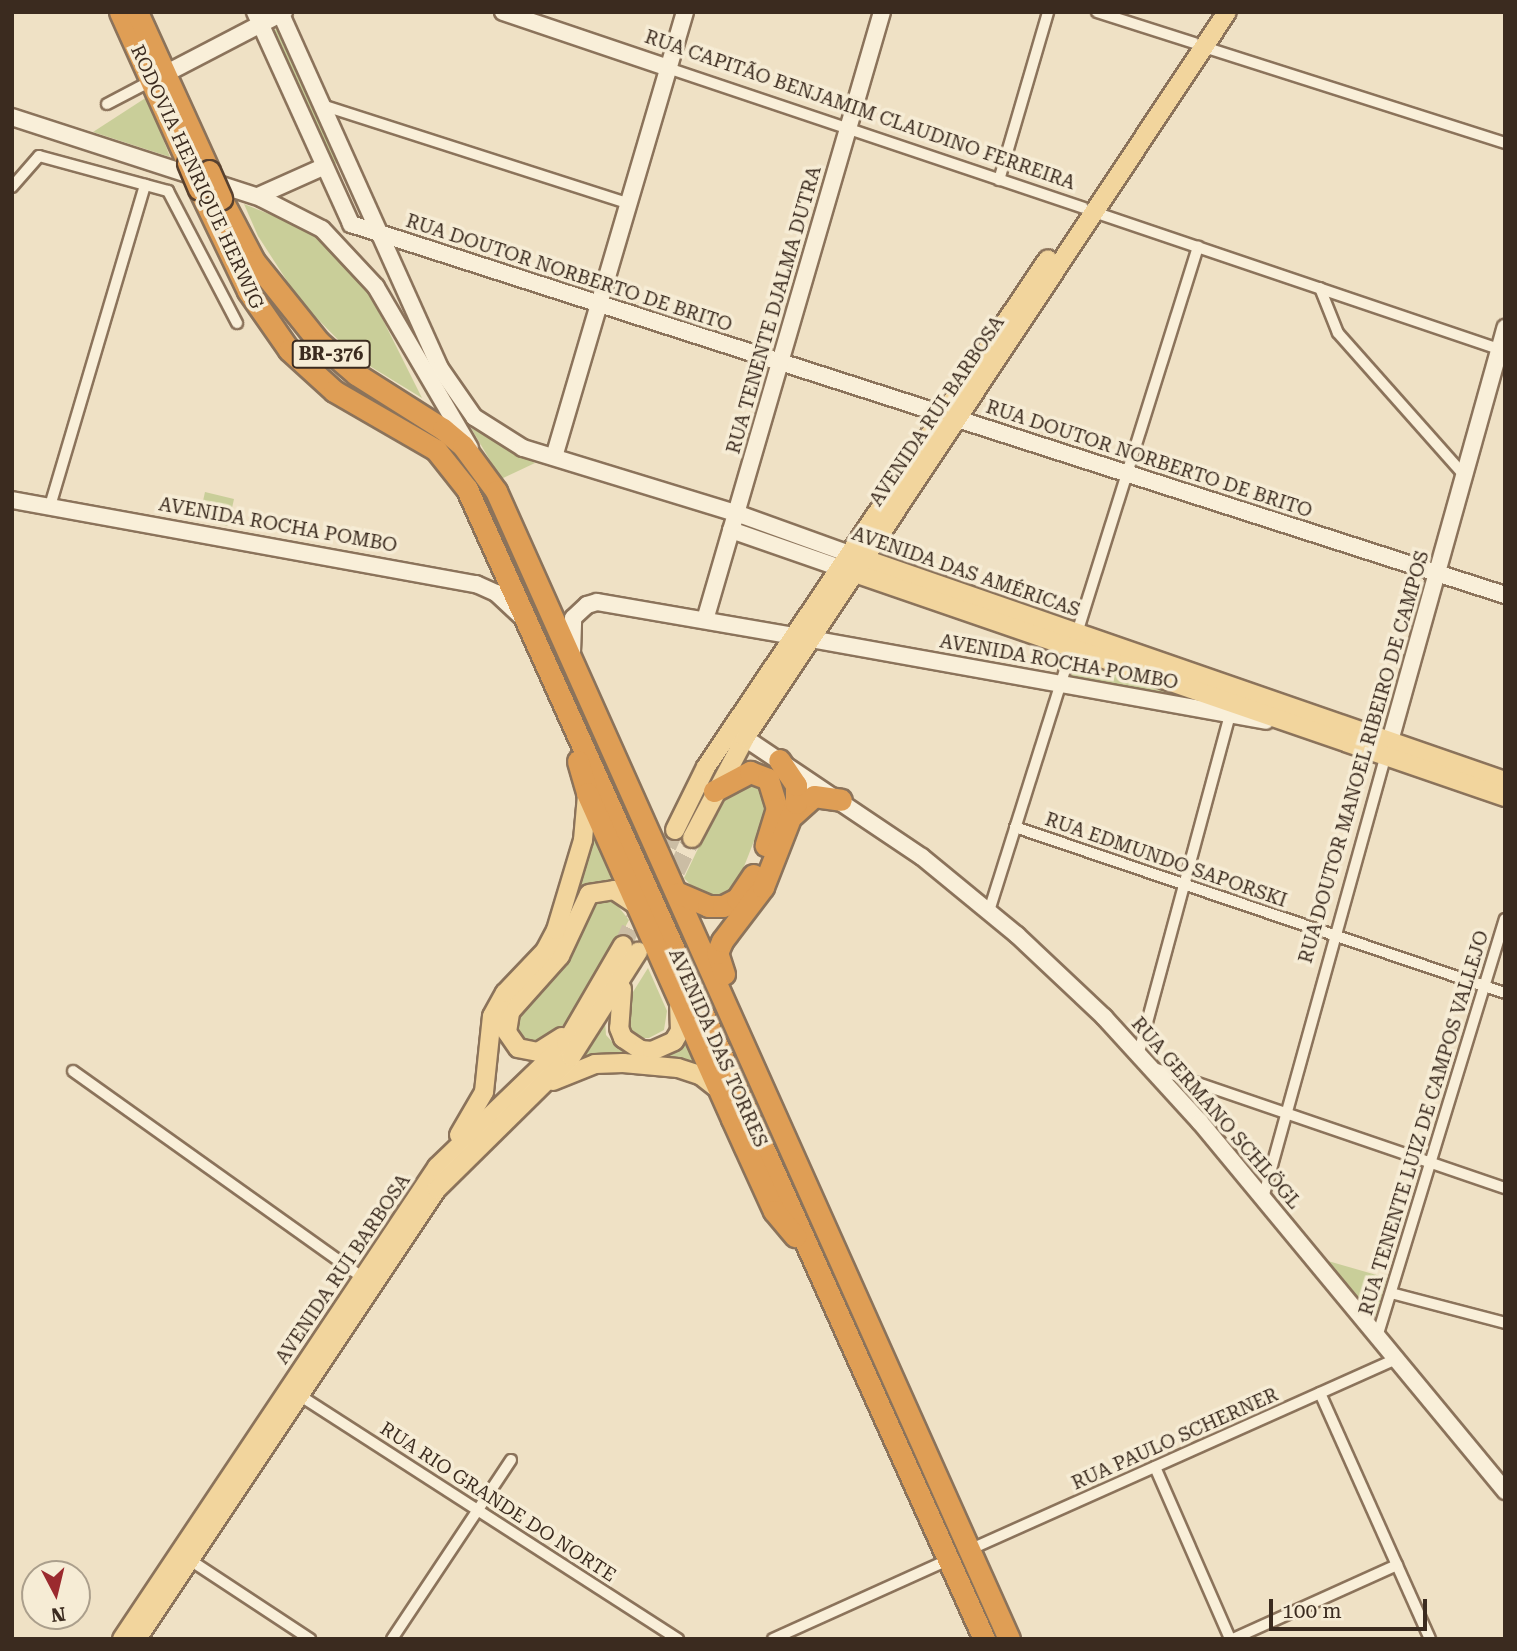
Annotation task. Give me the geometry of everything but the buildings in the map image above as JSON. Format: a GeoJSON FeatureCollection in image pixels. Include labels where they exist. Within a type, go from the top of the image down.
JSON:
{"type":"FeatureCollection","features":[{"type":"Feature","properties":{"kind":"highway","name":"RODOVIA HENRIQUE HERWIG"},"geometry":{"type":"LineString","coordinates":[[120,12],[158,77],[204,180],[248,291],[289,351],[334,391],[407,430],[447,461]]}},
{"type":"Feature","properties":{"kind":"highway","name":"RODOVIA HENRIQUE HERWIG"},"geometry":{"type":"LineString","coordinates":[[137,12],[188,163],[220,198],[260,269],[319,342],[356,374],[443,429],[483,470]]}},
{"type":"Feature","properties":{"kind":"highway","name":"AVENIDA DAS TORRES"},"geometry":{"type":"LineString","coordinates":[[447,461],[475,506],[984,1639]]}},
{"type":"Feature","properties":{"kind":"highway","name":"AVENIDA DAS TORRES"},"geometry":{"type":"LineString","coordinates":[[483,470],[573,659],[1009,1639]]}},
{"type":"Feature","properties":{"kind":"highway"},"geometry":{"type":"LineString","coordinates":[[564,703],[587,793],[677,1000],[774,1211],[810,1254]]}},
{"type":"Feature","properties":{"kind":"highway"},"geometry":{"type":"LineString","coordinates":[[732,1015],[731,995],[717,953],[726,933],[763,887],[793,815],[796,785],[779,760]]}},
{"type":"Feature","properties":{"kind":"highway"},"geometry":{"type":"LineString","coordinates":[[678,893],[708,906],[729,904],[746,890],[771,832],[777,797],[768,779],[750,772],[714,791]]}},
{"type":"Feature","properties":{"kind":"highway"},"geometry":{"type":"LineString","coordinates":[[793,815],[814,796],[841,800]]}},
{"type":"Feature","properties":{"kind":"main road","name":"RUA CAPITÃO BENJAMIM CLAUDINO FERREIRA"},"geometry":{"type":"LineString","coordinates":[[503,12],[668,68]]}},
{"type":"Feature","properties":{"kind":"main road"},"geometry":{"type":"LineString","coordinates":[[554,457],[684,12]]}},
{"type":"Feature","properties":{"kind":"main road","name":"RUA TENENTE DJALMA DUTRA"},"geometry":{"type":"LineString","coordinates":[[705,620],[883,12]]}},
{"type":"Feature","properties":{"kind":"main road","name":"AVENIDA RUI BARBOSA"},"geometry":{"type":"LineString","coordinates":[[1199,45],[1214,12]]}},
{"type":"Feature","properties":{"kind":"main road","name":"AVENIDA RUI BARBOSA"},"geometry":{"type":"LineString","coordinates":[[675,830],[706,767],[802,638],[1199,45],[1227,12]]}},
{"type":"Feature","properties":{"kind":"main road"},"geometry":{"type":"LineString","coordinates":[[158,77],[258,18],[282,13],[440,368]]}},
{"type":"Feature","properties":{"kind":"main road"},"geometry":{"type":"LineString","coordinates":[[258,18],[351,224],[380,234]]}},
{"type":"Feature","properties":{"kind":"main road"},"geometry":{"type":"LineString","coordinates":[[12,117],[258,197],[322,229],[360,267],[440,368]]}},
{"type":"Feature","properties":{"kind":"main road"},"geometry":{"type":"LineString","coordinates":[[258,197],[326,170],[349,165]]}},
{"type":"Feature","properties":{"kind":"main road","name":"RUA DOUTOR NORBERTO DE BRITO"},"geometry":{"type":"LineString","coordinates":[[380,234],[1505,595]]}},
{"type":"Feature","properties":{"kind":"main road"},"geometry":{"type":"LineString","coordinates":[[388,305],[483,470]]}},
{"type":"Feature","properties":{"kind":"main road","name":"RUA DOUTOR MANOEL RIBEIRO DE CAMPOS"},"geometry":{"type":"LineString","coordinates":[[1388,749],[1505,328]]}},
{"type":"Feature","properties":{"kind":"main road","name":"AVENIDA DAS AMÉRICAS"},"geometry":{"type":"LineString","coordinates":[[440,368],[461,401],[489,430],[554,457],[736,513],[852,563]]}},
{"type":"Feature","properties":{"kind":"main road","name":"AVENIDA ROCHA POMBO"},"geometry":{"type":"LineString","coordinates":[[12,499],[476,584],[496,593],[524,618]]}},
{"type":"Feature","properties":{"kind":"main road","name":"AVENIDA DAS AMÉRICAS"},"geometry":{"type":"LineString","coordinates":[[731,530],[852,563],[1388,749],[1505,797]]}},
{"type":"Feature","properties":{"kind":"main road","name":"AVENIDA ROCHA POMBO"},"geometry":{"type":"LineString","coordinates":[[573,659],[573,618],[587,605],[605,602],[1300,727]]}},
{"type":"Feature","properties":{"kind":"main road","name":"AVENIDA RUI BARBOSA"},"geometry":{"type":"LineString","coordinates":[[692,838],[714,791],[802,638]]}},
{"type":"Feature","properties":{"kind":"main road","name":"AVENIDA DAS AMÉRICAS"},"geometry":{"type":"LineString","coordinates":[[1074,640],[1300,727],[1505,781]]}},
{"type":"Feature","properties":{"kind":"main road","name":"RUA GERMANO SCHLÖGL"},"geometry":{"type":"LineString","coordinates":[[745,738],[841,800],[989,911],[1139,1052],[1505,1491]]}},
{"type":"Feature","properties":{"kind":"main road"},"geometry":{"type":"LineString","coordinates":[[437,1167],[484,1092],[489,1028],[495,1009],[545,951],[556,930],[583,840],[587,793]]}},
{"type":"Feature","properties":{"kind":"main road"},"geometry":{"type":"LineString","coordinates":[[586,1012],[556,1043],[538,1052],[518,1048],[507,1032],[510,1012],[560,956],[589,894],[614,890],[636,905]]}},
{"type":"Feature","properties":{"kind":"main road","name":"AVENIDA RUI BARBOSA"},"geometry":{"type":"LineString","coordinates":[[122,1639],[437,1167],[550,1061],[631,948],[623,980],[581,1045],[541,1088],[444,1180],[137,1639]]}},
{"type":"Feature","properties":{"kind":"main road"},"geometry":{"type":"LineString","coordinates":[[623,980],[619,1028],[623,1038],[641,1050],[652,1051],[674,1041],[681,1019],[677,1000]]}},
{"type":"Feature","properties":{"kind":"main road"},"geometry":{"type":"LineString","coordinates":[[541,1088],[580,1069],[623,1063],[678,1068],[700,1075],[718,1089]]}},
{"type":"Feature","properties":{"kind":"street"},"geometry":{"type":"LineString","coordinates":[[999,180],[1048,12]]}},
{"type":"Feature","properties":{"kind":"street"},"geometry":{"type":"LineString","coordinates":[[1097,12],[1505,143]]}},
{"type":"Feature","properties":{"kind":"street","name":"RUA CAPITÃO BENJAMIM CLAUDINO FERREIRA"},"geometry":{"type":"LineString","coordinates":[[668,68],[1499,349]]}},
{"type":"Feature","properties":{"kind":"street"},"geometry":{"type":"LineString","coordinates":[[107,104],[158,77]]}},
{"type":"Feature","properties":{"kind":"street"},"geometry":{"type":"LineString","coordinates":[[322,105],[628,204]]}},
{"type":"Feature","properties":{"kind":"street"},"geometry":{"type":"LineString","coordinates":[[12,187],[39,156],[168,191],[237,323]]}},
{"type":"Feature","properties":{"kind":"street"},"geometry":{"type":"LineString","coordinates":[[50,506],[145,185]]}},
{"type":"Feature","properties":{"kind":"street"},"geometry":{"type":"LineString","coordinates":[[989,911],[1198,247]]}},
{"type":"Feature","properties":{"kind":"street"},"geometry":{"type":"LineString","coordinates":[[1320,288],[1338,333],[1464,475]]}},
{"type":"Feature","properties":{"kind":"street"},"geometry":{"type":"LineString","coordinates":[[1139,1052],[1230,714]]}},
{"type":"Feature","properties":{"kind":"street","name":"RUA DOUTOR MANOEL RIBEIRO DE CAMPOS"},"geometry":{"type":"LineString","coordinates":[[1263,1198],[1388,749]]}},
{"type":"Feature","properties":{"kind":"street","name":"RUA EDMUNDO SAPORSKI"},"geometry":{"type":"LineString","coordinates":[[1015,827],[1505,993]]}},
{"type":"Feature","properties":{"kind":"street","name":"RUA TENENTE LUIZ DE CAMPOS VALLEJO"},"geometry":{"type":"LineString","coordinates":[[1377,1337],[1505,919]]}},
{"type":"Feature","properties":{"kind":"street"},"geometry":{"type":"LineString","coordinates":[[1154,1068],[1505,1188]]}},
{"type":"Feature","properties":{"kind":"street"},"geometry":{"type":"LineString","coordinates":[[74,1071],[363,1278]]}},
{"type":"Feature","properties":{"kind":"street"},"geometry":{"type":"LineString","coordinates":[[1391,1293],[1505,1323]]}},
{"type":"Feature","properties":{"kind":"street","name":"RUA PAULO SCHERNER"},"geometry":{"type":"LineString","coordinates":[[969,1550],[1396,1359]]}},
{"type":"Feature","properties":{"kind":"street"},"geometry":{"type":"LineString","coordinates":[[1320,1393],[1430,1639]]}},
{"type":"Feature","properties":{"kind":"street","name":"RUA RIO GRANDE DO NORTE"},"geometry":{"type":"LineString","coordinates":[[299,1395],[678,1639]]}},
{"type":"Feature","properties":{"kind":"street"},"geometry":{"type":"LineString","coordinates":[[392,1639],[511,1460]]}},
{"type":"Feature","properties":{"kind":"street"},"geometry":{"type":"LineString","coordinates":[[1154,1467],[1231,1639],[1397,1565]]}},
{"type":"Feature","properties":{"kind":"street"},"geometry":{"type":"LineString","coordinates":[[190,1560],[310,1639]]}},
{"type":"Feature","properties":{"kind":"street"},"geometry":{"type":"LineString","coordinates":[[780,1637],[948,1560]]}},
{"type":"Feature","properties":{"kind":"green space"},"geometry":{"type":"Polygon","coordinates":[[[282,26],[343,161],[333,164],[269,33],[282,26]]]}},
{"type":"Feature","properties":{"kind":"green space"},"geometry":{"type":"Polygon","coordinates":[[[147,97],[170,157],[93,132],[147,97]]]}},
{"type":"Feature","properties":{"kind":"green space"},"geometry":{"type":"Polygon","coordinates":[[[244,204],[299,226],[326,243],[352,270],[375,304],[422,398],[355,357],[300,301],[258,236],[244,204]]]}},
{"type":"Feature","properties":{"kind":"green space"},"geometry":{"type":"Polygon","coordinates":[[[471,428],[535,463],[501,479],[471,428]]]}},
{"type":"Feature","properties":{"kind":"green space"},"geometry":{"type":"Polygon","coordinates":[[[205,492],[234,499],[228,526],[199,519],[205,492]]]}},
{"type":"Feature","properties":{"kind":"green space"},"geometry":{"type":"Polygon","coordinates":[[[1076,656],[1221,707],[1068,680],[1076,656]]]}},
{"type":"Feature","properties":{"kind":"green space"},"geometry":{"type":"Polygon","coordinates":[[[750,782],[765,795],[765,813],[736,887],[727,897],[703,898],[684,878],[725,792],[750,782]]]}},
{"type":"Feature","properties":{"kind":"green space"},"geometry":{"type":"Polygon","coordinates":[[[594,828],[621,888],[594,883],[573,896],[594,828]]]}},
{"type":"Feature","properties":{"kind":"green space"},"geometry":{"type":"Polygon","coordinates":[[[597,899],[613,900],[629,920],[582,1006],[549,1039],[529,1048],[514,1034],[518,1016],[570,960],[597,899]]]}},
{"type":"Feature","properties":{"kind":"green space"},"geometry":{"type":"Polygon","coordinates":[[[648,968],[667,1011],[664,1030],[649,1038],[640,1038],[626,1025],[628,1000],[648,968]]]}},
{"type":"Feature","properties":{"kind":"green space"},"geometry":{"type":"Polygon","coordinates":[[[605,1020],[606,1035],[616,1046],[640,1056],[683,1033],[699,1068],[568,1066],[605,1020]]]}},
{"type":"Feature","properties":{"kind":"green space"},"geometry":{"type":"Polygon","coordinates":[[[1321,1259],[1387,1278],[1374,1322],[1321,1259]]]}},
{"type":"Feature","properties":{"kind":"tunnel"},"geometry":{"type":"LineString","coordinates":[[623,945],[675,830]]}},
{"type":"Feature","properties":{"kind":"tunnel"},"geometry":{"type":"LineString","coordinates":[[653,920],[692,838]]}}]}
